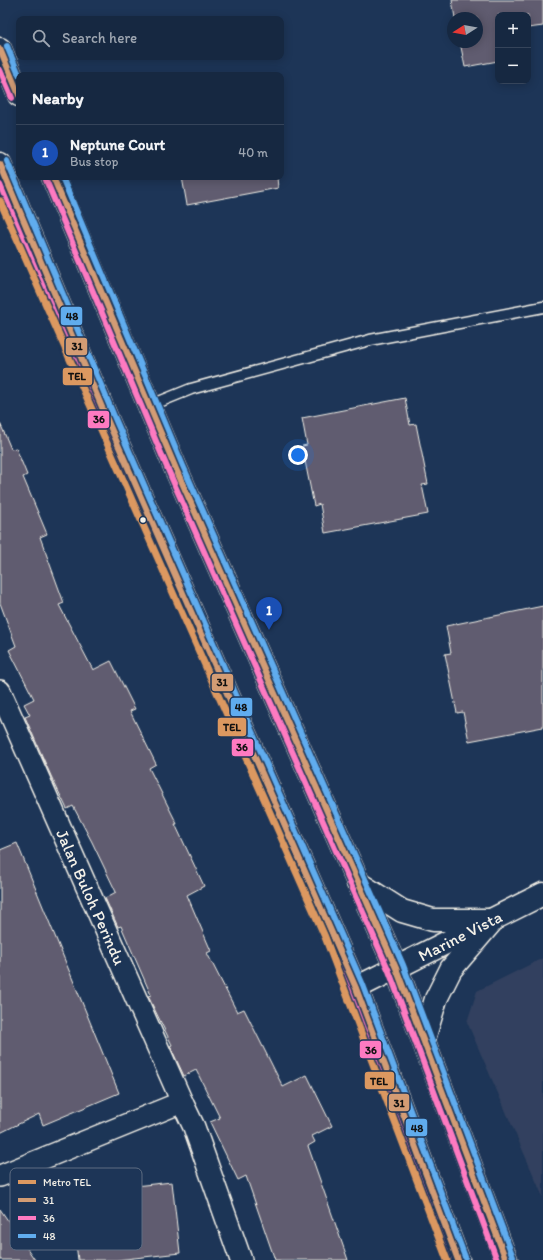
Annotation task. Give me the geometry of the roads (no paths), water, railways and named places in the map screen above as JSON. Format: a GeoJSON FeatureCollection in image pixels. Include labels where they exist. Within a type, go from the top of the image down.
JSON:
{"type":"FeatureCollection","features":[{"type":"Feature","properties":{"kind":"main road"},"geometry":{"type":"LineString","coordinates":[[0,48],[16,88]]}},
{"type":"Feature","properties":{"kind":"main road"},"geometry":{"type":"LineString","coordinates":[[0,164],[109,424],[356,988],[458,1260]]}},
{"type":"Feature","properties":{"kind":"main road"},"geometry":{"type":"LineString","coordinates":[[54,180],[149,406],[396,968],[506,1260]]}},
{"type":"Feature","properties":{"kind":"main road"},"geometry":{"type":"LineString","coordinates":[[358,883],[402,910],[433,920],[493,920]]}},
{"type":"Feature","properties":{"kind":"main road","name":"Marine Vista"},"geometry":{"type":"LineString","coordinates":[[356,988],[543,894]]}},
{"type":"Feature","properties":{"kind":"main road"},"geometry":{"type":"LineString","coordinates":[[424,1039],[436,999],[451,969],[493,920]]}},
{"type":"Feature","properties":{"kind":"street","name":"Jalan Buloh Perindu"},"geometry":{"type":"LineString","coordinates":[[0,691],[194,1127],[241,1260]]}},
{"type":"Feature","properties":{"kind":"street"},"geometry":{"type":"LineString","coordinates":[[20,1168],[182,1102]]}},
{"type":"Feature","properties":{"kind":"street"},"geometry":{"type":"LineString","coordinates":[[0,1176],[10,1172]]}},
{"type":"Feature","properties":{"kind":"lane"},"geometry":{"type":"LineString","coordinates":[[149,406],[191,389],[370,340],[543,307]]}},
{"type":"Feature","properties":{"kind":"metro line","name":"TEL"},"geometry":{"type":"LineString","coordinates":[[0,201],[325,937],[447,1260]]}},
{"type":"Feature","properties":{"kind":"place","name":"Neptune Court"},"geometry":{"type":"Point","coordinates":[269,630]}}]}
